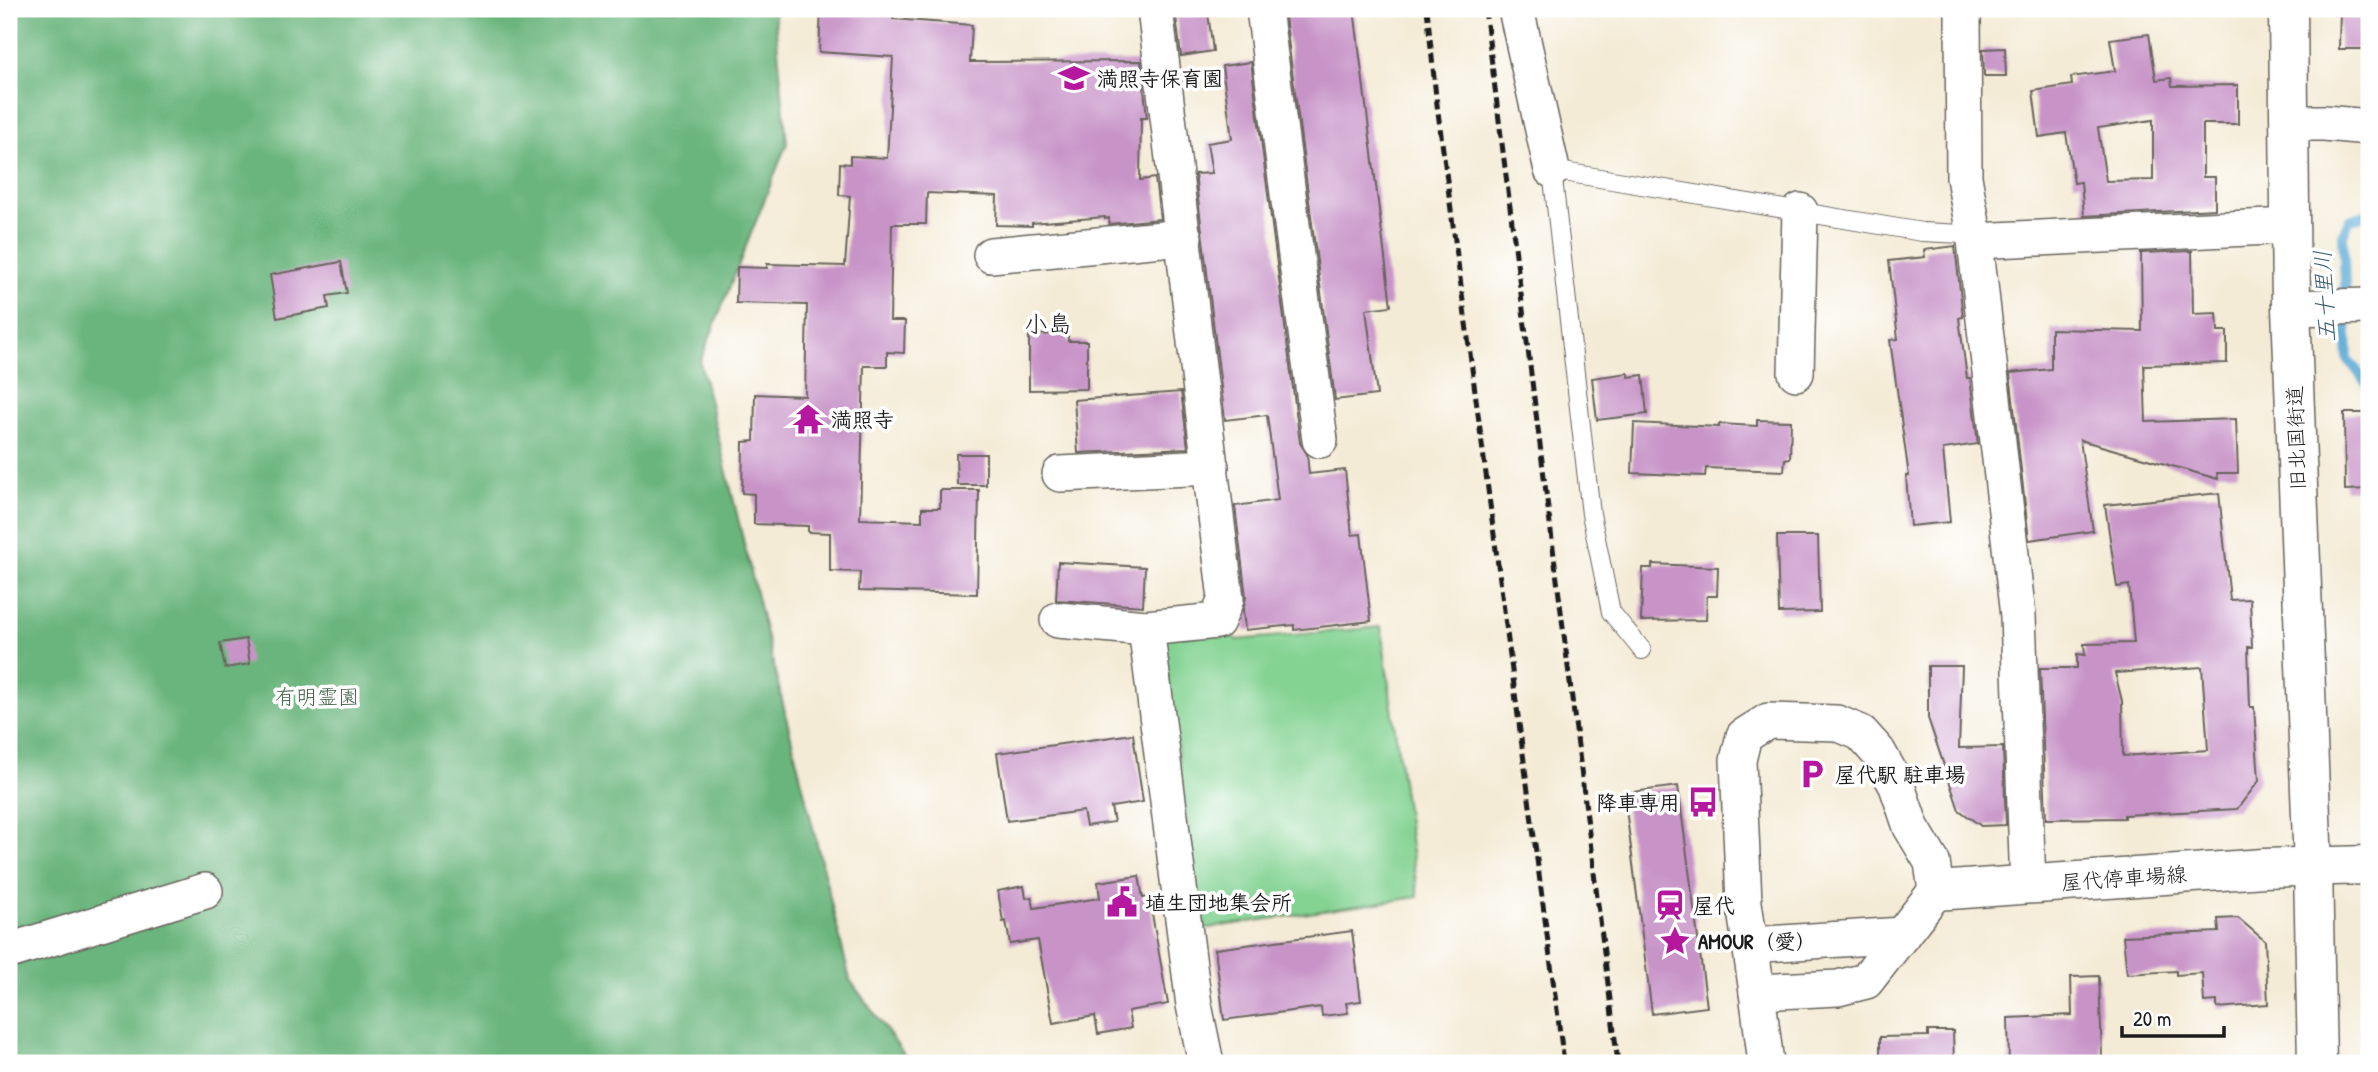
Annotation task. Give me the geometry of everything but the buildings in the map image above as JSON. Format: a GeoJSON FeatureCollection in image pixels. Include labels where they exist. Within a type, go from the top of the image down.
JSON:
{"type":"FeatureCollection","features":[{"type":"Feature","properties":{"kind":"street"},"geometry":{"type":"LineString","coordinates":[[1058,620],[1146,628],[1217,621],[1226,599],[1155,9]]}},
{"type":"Feature","properties":{"kind":"street"},"geometry":{"type":"LineString","coordinates":[[1264,9],[1320,440]]}},
{"type":"Feature","properties":{"kind":"street"},"geometry":{"type":"LineString","coordinates":[[1516,9],[1552,170]]}},
{"type":"Feature","properties":{"kind":"street"},"geometry":{"type":"LineString","coordinates":[[1963,9],[1964,177],[1975,241],[2018,616],[2028,885]]}},
{"type":"Feature","properties":{"kind":"street","name":"旧北国街道"},"geometry":{"type":"LineString","coordinates":[[2288,9],[2291,308],[2313,867],[2317,1063]]}},
{"type":"Feature","properties":{"kind":"street"},"geometry":{"type":"LineString","coordinates":[[2290,122],[2369,127]]}},
{"type":"Feature","properties":{"kind":"street"},"geometry":{"type":"LineString","coordinates":[[1796,373],[1800,211]]}},
{"type":"Feature","properties":{"kind":"street"},"geometry":{"type":"LineString","coordinates":[[1975,241],[2290,226]]}},
{"type":"Feature","properties":{"kind":"street"},"geometry":{"type":"LineString","coordinates":[[991,255],[1184,237]]}},
{"type":"Feature","properties":{"kind":"street"},"geometry":{"type":"LineString","coordinates":[[2291,308],[2353,306]]}},
{"type":"Feature","properties":{"kind":"street"},"geometry":{"type":"LineString","coordinates":[[1060,474],[1211,467]]}},
{"type":"Feature","properties":{"kind":"street"},"geometry":{"type":"LineString","coordinates":[[1146,628],[1194,1005],[1206,1063]]}},
{"type":"Feature","properties":{"kind":"street"},"geometry":{"type":"LineString","coordinates":[[1756,992],[1838,988],[1866,981],[1936,891],[1932,862],[1911,827],[1897,786],[1878,752],[1861,733],[1837,723],[1769,721],[1744,736],[1738,760],[1744,903],[1756,992],[1766,1063]]}},
{"type":"Feature","properties":{"kind":"street","name":"屋代停車場線"},"geometry":{"type":"LineString","coordinates":[[1936,891],[2369,865]]}},
{"type":"Feature","properties":{"kind":"street"},"geometry":{"type":"LineString","coordinates":[[9,951],[205,891]]}},
{"type":"Feature","properties":{"kind":"street"},"geometry":{"type":"LineString","coordinates":[[1750,945],[1902,935]]}},
{"type":"Feature","properties":{"kind":"lane"},"geometry":{"type":"LineString","coordinates":[[1642,650],[1611,612],[1594,526],[1552,170],[1922,232],[1963,234],[1975,241]]}},
{"type":"Feature","properties":{"kind":"green space","name":"有明霊園"},"geometry":{"type":"Polygon","coordinates":[[[9,9],[774,9],[787,143],[700,362],[850,980],[910,1063],[9,1063],[9,9]]]}},
{"type":"Feature","properties":{"kind":"green space"},"geometry":{"type":"Polygon","coordinates":[[[1381,627],[1418,897],[1201,929],[1162,636],[1233,634],[1237,640],[1381,627]]]}},
{"type":"Feature","properties":{"kind":"waterway","name":"五十里川"},"geometry":{"type":"LineString","coordinates":[[2369,214],[2349,220],[2343,235],[2348,359],[2369,386]]}},
{"type":"Feature","properties":{"kind":"railway"},"geometry":{"type":"LineString","coordinates":[[1427,9],[1436,97],[1564,1063]]}},
{"type":"Feature","properties":{"kind":"railway"},"geometry":{"type":"LineString","coordinates":[[1485,9],[1618,1063]]}},
{"type":"Feature","properties":{"kind":"place","name":"満照寺保育園"},"geometry":{"type":"Point","coordinates":[1074,78]}},
{"type":"Feature","properties":{"kind":"place","name":"満照寺"},"geometry":{"type":"Point","coordinates":[808,419]}},
{"type":"Feature","properties":{"kind":"place","name":"屋代駅 駐車場"},"geometry":{"type":"Point","coordinates":[1812,774]}},
{"type":"Feature","properties":{"kind":"place","name":"降車専用"},"geometry":{"type":"Point","coordinates":[1703,802]}},
{"type":"Feature","properties":{"kind":"place","name":"埴生団地集会所"},"geometry":{"type":"Point","coordinates":[1122,902]}},
{"type":"Feature","properties":{"kind":"place","name":"屋代"},"geometry":{"type":"Point","coordinates":[1670,905]}},
{"type":"Feature","properties":{"kind":"place","name":"AMOUR（愛）"},"geometry":{"type":"Point","coordinates":[1675,941]}},
{"type":"Feature","properties":{"kind":"district","name":"小島"},"geometry":{"type":"Point","coordinates":[1048,323]}}]}
